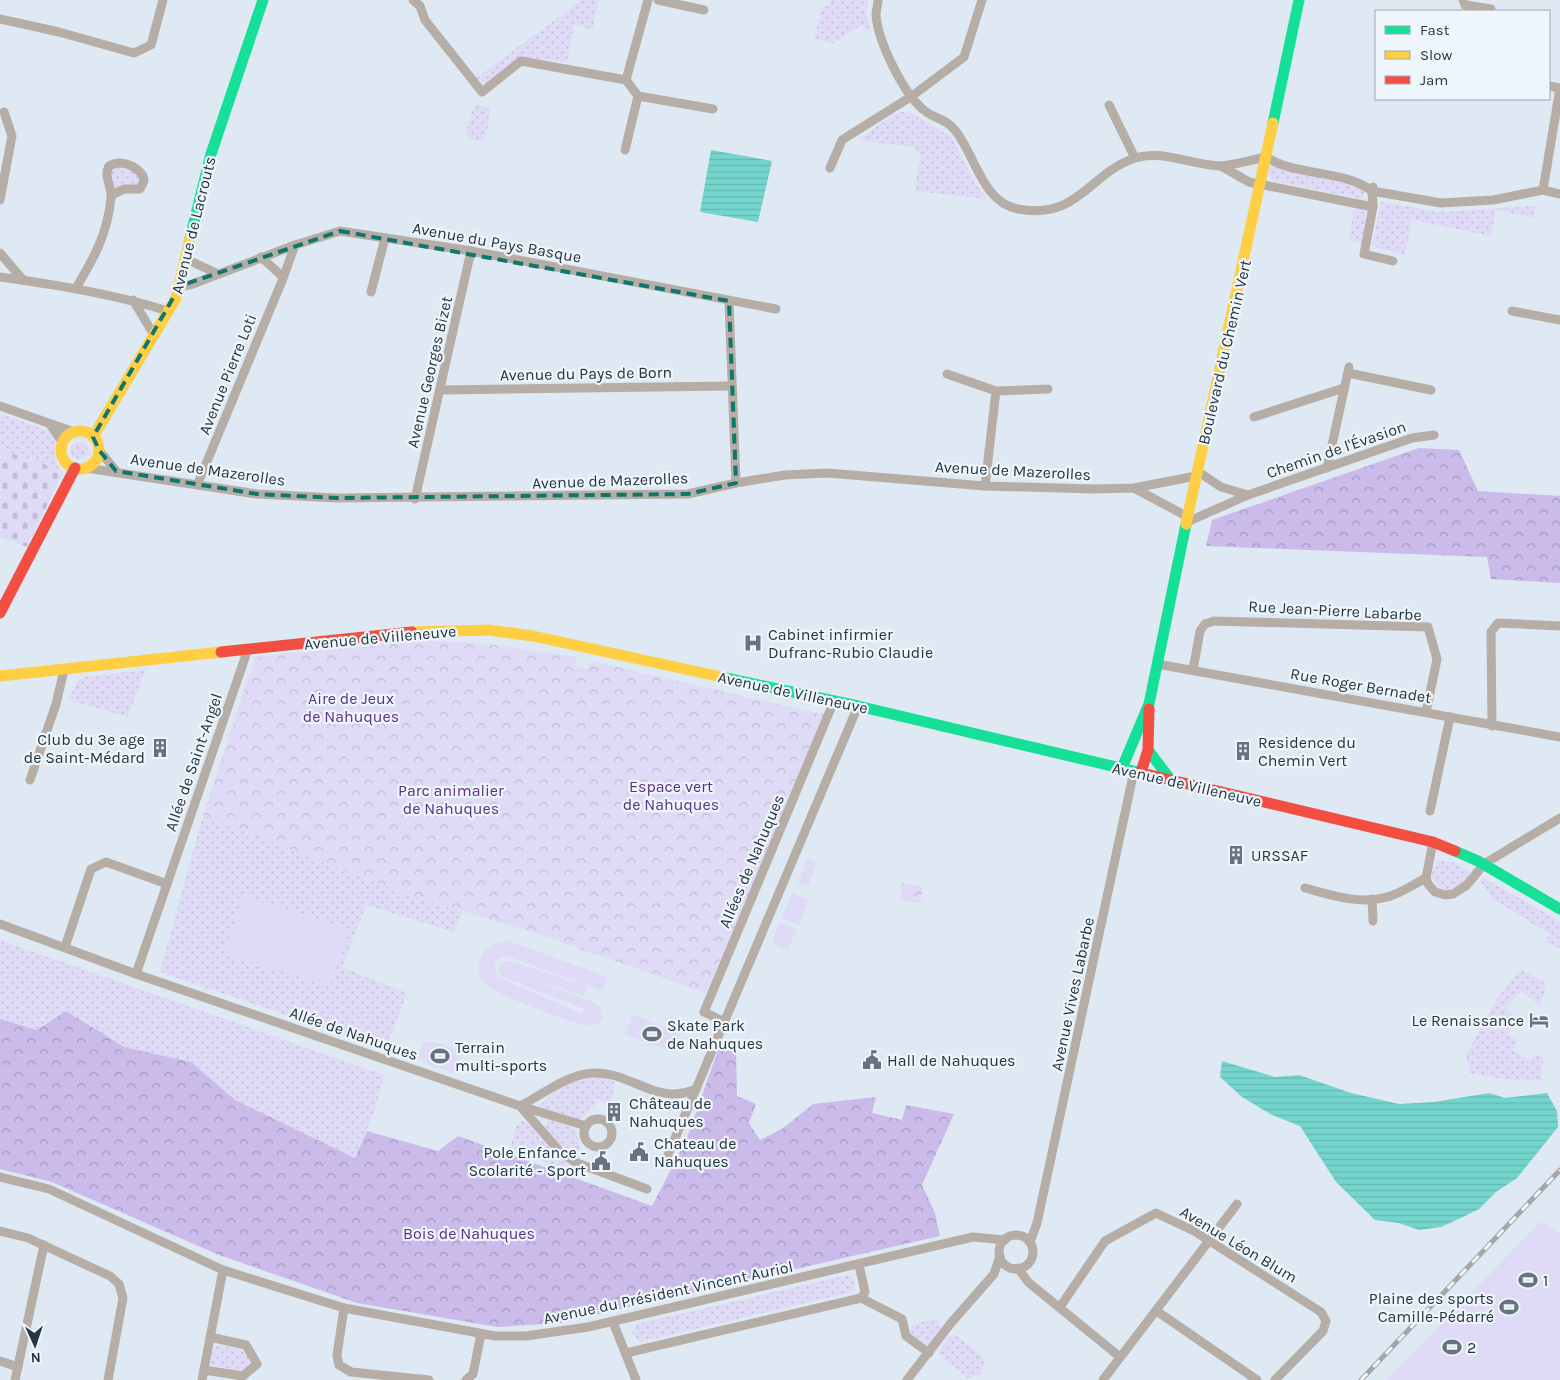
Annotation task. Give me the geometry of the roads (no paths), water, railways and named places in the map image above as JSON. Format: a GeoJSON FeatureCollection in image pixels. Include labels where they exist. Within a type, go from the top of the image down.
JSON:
{"type":"FeatureCollection","features":[{"type":"Feature","properties":{"kind":"street","name":"Avenue de Lacrouts"},"geometry":{"type":"LineString","coordinates":[[93,437],[168,311],[180,286],[211,154],[262,0]]}},
{"type":"Feature","properties":{"kind":"street"},"geometry":{"type":"LineString","coordinates":[[429,0],[417,3],[425,20],[482,92],[521,61],[626,80],[638,96],[713,109]]}},
{"type":"Feature","properties":{"kind":"street"},"geometry":{"type":"LineString","coordinates":[[626,80],[648,0]]}},
{"type":"Feature","properties":{"kind":"street"},"geometry":{"type":"LineString","coordinates":[[658,0],[704,10]]}},
{"type":"Feature","properties":{"kind":"street"},"geometry":{"type":"LineString","coordinates":[[878,0],[876,14],[880,33],[902,82],[924,111],[953,127],[992,195],[1016,209],[1048,211],[1076,200],[1113,170],[1135,158],[1159,156],[1221,166],[1266,157],[1280,166],[1361,183],[1373,189],[1441,203],[1493,200],[1543,190],[1560,194]]}},
{"type":"Feature","properties":{"kind":"street"},"geometry":{"type":"LineString","coordinates":[[830,168],[842,140],[912,96],[964,57],[982,0]]}},
{"type":"Feature","properties":{"kind":"street","name":"Boulevard du Chemin Vert"},"geometry":{"type":"LineString","coordinates":[[1137,771],[1148,750],[1149,704],[1157,664],[1196,473],[1230,330],[1299,0]]}},
{"type":"Feature","properties":{"kind":"street"},"geometry":{"type":"LineString","coordinates":[[1463,0],[1465,5],[1491,9]]}},
{"type":"Feature","properties":{"kind":"street"},"geometry":{"type":"LineString","coordinates":[[0,19],[59,32],[134,53],[150,45],[163,2]]}},
{"type":"Feature","properties":{"kind":"street"},"geometry":{"type":"LineString","coordinates":[[1543,190],[1560,88]]}},
{"type":"Feature","properties":{"kind":"street"},"geometry":{"type":"LineString","coordinates":[[625,150],[638,96]]}},
{"type":"Feature","properties":{"kind":"street"},"geometry":{"type":"LineString","coordinates":[[1109,105],[1135,158]]}},
{"type":"Feature","properties":{"kind":"street"},"geometry":{"type":"LineString","coordinates":[[0,200],[12,136],[4,112]]}},
{"type":"Feature","properties":{"kind":"street"},"geometry":{"type":"LineString","coordinates":[[76,288],[98,252],[106,227],[112,194],[107,173],[112,164],[129,164],[143,176],[144,181],[140,189],[124,189],[112,194]]}},
{"type":"Feature","properties":{"kind":"street"},"geometry":{"type":"LineString","coordinates":[[1221,166],[1249,182],[1373,207]]}},
{"type":"Feature","properties":{"kind":"street"},"geometry":{"type":"LineString","coordinates":[[1373,189],[1373,207],[1364,254],[1393,261]]}},
{"type":"Feature","properties":{"kind":"street","name":"Avenue du Pays Basque"},"geometry":{"type":"LineString","coordinates":[[180,286],[190,285],[216,273],[261,257],[340,232],[471,251],[776,309]]}},
{"type":"Feature","properties":{"kind":"street"},"geometry":{"type":"LineString","coordinates":[[371,292],[385,238]]}},
{"type":"Feature","properties":{"kind":"street","name":"Avenue Pierre Loti"},"geometry":{"type":"LineString","coordinates":[[198,484],[295,245]]}},
{"type":"Feature","properties":{"kind":"street","name":"Avenue Georges Bizet"},"geometry":{"type":"LineString","coordinates":[[415,499],[471,251]]}},
{"type":"Feature","properties":{"kind":"street"},"geometry":{"type":"LineString","coordinates":[[0,253],[23,280]]}},
{"type":"Feature","properties":{"kind":"street"},"geometry":{"type":"LineString","coordinates":[[261,257],[283,277]]}},
{"type":"Feature","properties":{"kind":"street"},"geometry":{"type":"LineString","coordinates":[[186,258],[216,273]]}},
{"type":"Feature","properties":{"kind":"street"},"geometry":{"type":"LineString","coordinates":[[0,276],[76,288],[133,300],[168,311]]}},
{"type":"Feature","properties":{"kind":"street"},"geometry":{"type":"LineString","coordinates":[[133,300],[154,335]]}},
{"type":"Feature","properties":{"kind":"street"},"geometry":{"type":"LineString","coordinates":[[729,301],[730,386],[736,483]]}},
{"type":"Feature","properties":{"kind":"street"},"geometry":{"type":"LineString","coordinates":[[1512,311],[1560,320]]}},
{"type":"Feature","properties":{"kind":"street"},"geometry":{"type":"LineString","coordinates":[[1327,468],[1348,370],[1431,390]]}},
{"type":"Feature","properties":{"kind":"street"},"geometry":{"type":"LineString","coordinates":[[947,374],[996,391],[1048,389]]}},
{"type":"Feature","properties":{"kind":"street","name":"Avenue du Pays de Born"},"geometry":{"type":"LineString","coordinates":[[441,390],[730,386]]}},
{"type":"Feature","properties":{"kind":"street"},"geometry":{"type":"LineString","coordinates":[[1254,417],[1344,388]]}},
{"type":"Feature","properties":{"kind":"street"},"geometry":{"type":"LineString","coordinates":[[985,486],[996,391]]}},
{"type":"Feature","properties":{"kind":"street"},"geometry":{"type":"LineString","coordinates":[[0,406],[50,426],[74,432],[84,432],[93,437],[99,450],[96,459],[81,468],[0,612]]}},
{"type":"Feature","properties":{"kind":"street"},"geometry":{"type":"LineString","coordinates":[[50,426],[62,443],[63,458],[81,468]]}},
{"type":"Feature","properties":{"kind":"street"},"geometry":{"type":"LineString","coordinates":[[62,443],[67,436],[74,432]]}},
{"type":"Feature","properties":{"kind":"street","name":"Chemin de l'Évasion"},"geometry":{"type":"LineString","coordinates":[[1188,519],[1248,495],[1412,438],[1434,435]]}},
{"type":"Feature","properties":{"kind":"street","name":"Avenue de Mazerolles"},"geometry":{"type":"LineString","coordinates":[[99,450],[116,471]]}},
{"type":"Feature","properties":{"kind":"street","name":"Avenue de Mazerolles"},"geometry":{"type":"LineString","coordinates":[[81,468],[116,471],[257,494],[415,499],[688,494],[736,483],[786,475],[827,473],[985,486],[1134,488],[1196,473]]}},
{"type":"Feature","properties":{"kind":"street"},"geometry":{"type":"LineString","coordinates":[[1196,473],[1221,488],[1248,495]]}},
{"type":"Feature","properties":{"kind":"street","name":"Avenue de Mazerolles"},"geometry":{"type":"LineString","coordinates":[[1134,488],[1188,519]]}},
{"type":"Feature","properties":{"kind":"street","name":"Rue Jean-Pierre Labarbe"},"geometry":{"type":"LineString","coordinates":[[1192,670],[1200,631],[1205,624],[1214,621],[1428,628],[1438,659],[1426,712]]}},
{"type":"Feature","properties":{"kind":"street"},"geometry":{"type":"LineString","coordinates":[[1492,726],[1491,632],[1498,623],[1560,626]]}},
{"type":"Feature","properties":{"kind":"street","name":"Avenue de Villeneuve"},"geometry":{"type":"LineString","coordinates":[[0,676],[417,631],[488,630],[533,636],[858,706],[1433,842],[1465,854],[1484,864],[1560,909]]}},
{"type":"Feature","properties":{"kind":"street","name":"Allée de Saint-Angel"},"geometry":{"type":"LineString","coordinates":[[136,974],[248,649]]}},
{"type":"Feature","properties":{"kind":"street","name":"Rue Roger Bernadet"},"geometry":{"type":"LineString","coordinates":[[1157,664],[1560,737]]}},
{"type":"Feature","properties":{"kind":"street"},"geometry":{"type":"LineString","coordinates":[[30,780],[56,704],[64,670]]}},
{"type":"Feature","properties":{"kind":"street","name":"Allées de Nahuques"},"geometry":{"type":"LineString","coordinates":[[725,1022],[704,1012],[834,701]]}},
{"type":"Feature","properties":{"kind":"street","name":"Boulevard du Chemin Vert"},"geometry":{"type":"LineString","coordinates":[[1122,768],[1149,704]]}},
{"type":"Feature","properties":{"kind":"street"},"geometry":{"type":"LineString","coordinates":[[665,1162],[858,706]]}},
{"type":"Feature","properties":{"kind":"street"},"geometry":{"type":"LineString","coordinates":[[1430,811],[1450,717]]}},
{"type":"Feature","properties":{"kind":"street"},"geometry":{"type":"LineString","coordinates":[[1148,750],[1170,779]]}},
{"type":"Feature","properties":{"kind":"street","name":"Avenue Vives Labarbe"},"geometry":{"type":"LineString","coordinates":[[1030,1242],[1037,1223],[1137,771]]}},
{"type":"Feature","properties":{"kind":"street"},"geometry":{"type":"LineString","coordinates":[[1433,842],[1426,878],[1435,892],[1446,895],[1453,894],[1467,886],[1484,864],[1560,818]]}},
{"type":"Feature","properties":{"kind":"street"},"geometry":{"type":"LineString","coordinates":[[65,947],[91,869],[106,862],[167,884]]}},
{"type":"Feature","properties":{"kind":"street"},"geometry":{"type":"LineString","coordinates":[[1305,888],[1344,898],[1372,899],[1388,897],[1426,878]]}},
{"type":"Feature","properties":{"kind":"street"},"geometry":{"type":"LineString","coordinates":[[1372,899],[1373,921]]}},
{"type":"Feature","properties":{"kind":"street","name":"Allée de Nahuques"},"geometry":{"type":"LineString","coordinates":[[0,924],[136,974],[520,1106]]}},
{"type":"Feature","properties":{"kind":"street"},"geometry":{"type":"LineString","coordinates":[[520,1106],[572,1078],[591,1073],[609,1074],[663,1093],[680,1094],[696,1090]]}},
{"type":"Feature","properties":{"kind":"street"},"geometry":{"type":"LineString","coordinates":[[520,1106],[586,1126]]}},
{"type":"Feature","properties":{"kind":"street"},"geometry":{"type":"LineString","coordinates":[[520,1106],[561,1153],[577,1163],[647,1189]]}},
{"type":"Feature","properties":{"kind":"street","name":"Avenue du Président Vincent Auriol"},"geometry":{"type":"LineString","coordinates":[[0,1177],[49,1189],[223,1270],[344,1308],[481,1334],[526,1336],[613,1322],[973,1237],[1005,1240]]}},
{"type":"Feature","properties":{"kind":"street"},"geometry":{"type":"LineString","coordinates":[[1103,1380],[1158,1312],[1237,1204]]}},
{"type":"Feature","properties":{"kind":"street","name":"Avenue Léon Blum"},"geometry":{"type":"LineString","coordinates":[[1060,1307],[1105,1241],[1156,1213],[1210,1242],[1321,1312],[1326,1321],[1323,1331],[1275,1380]]}},
{"type":"Feature","properties":{"kind":"street"},"geometry":{"type":"LineString","coordinates":[[907,1380],[956,1317],[994,1274],[1005,1240],[1018,1235],[1037,1223]]}},
{"type":"Feature","properties":{"kind":"street"},"geometry":{"type":"LineString","coordinates":[[0,1231],[28,1238],[110,1276],[119,1284],[123,1298],[108,1380]]}},
{"type":"Feature","properties":{"kind":"street"},"geometry":{"type":"LineString","coordinates":[[1018,1235],[1030,1242],[1033,1251],[1028,1282]]}},
{"type":"Feature","properties":{"kind":"street"},"geometry":{"type":"LineString","coordinates":[[973,1237],[1000,1253],[1028,1282],[1120,1357]]}},
{"type":"Feature","properties":{"kind":"street"},"geometry":{"type":"LineString","coordinates":[[15,1380],[44,1246]]}},
{"type":"Feature","properties":{"kind":"street"},"geometry":{"type":"LineString","coordinates":[[994,1274],[1030,1261]]}},
{"type":"Feature","properties":{"kind":"street"},"geometry":{"type":"LineString","coordinates":[[859,1265],[865,1292],[861,1298]]}},
{"type":"Feature","properties":{"kind":"street"},"geometry":{"type":"LineString","coordinates":[[202,1380],[223,1270]]}},
{"type":"Feature","properties":{"kind":"street"},"geometry":{"type":"LineString","coordinates":[[626,1353],[861,1298],[902,1319],[906,1336],[929,1353]]}},
{"type":"Feature","properties":{"kind":"street"},"geometry":{"type":"LineString","coordinates":[[344,1308],[337,1355],[339,1365],[351,1372],[429,1380]]}},
{"type":"Feature","properties":{"kind":"street"},"geometry":{"type":"LineString","coordinates":[[1158,1312],[1257,1380]]}},
{"type":"Feature","properties":{"kind":"street"},"geometry":{"type":"LineString","coordinates":[[613,1322],[636,1380]]}},
{"type":"Feature","properties":{"kind":"street"},"geometry":{"type":"LineString","coordinates":[[466,1380],[473,1374],[481,1334]]}},
{"type":"Feature","properties":{"kind":"street"},"geometry":{"type":"LineString","coordinates":[[204,1370],[243,1376],[257,1364],[246,1345],[210,1337]]}},
{"type":"Feature","properties":{"kind":"street"},"geometry":{"type":"LineString","coordinates":[[0,1362],[18,1367]]}},
{"type":"Feature","properties":{"kind":"railway"},"geometry":{"type":"LineString","coordinates":[[1361,1380],[1560,1170]]}},
{"type":"Feature","properties":{"kind":"place","name":"Cabinet infirmier Dufranc-Rubio Claudie"},"geometry":{"type":"Point","coordinates":[753,643]}},
{"type":"Feature","properties":{"kind":"place","name":"Club du 3e age de Saint-Médard"},"geometry":{"type":"Point","coordinates":[160,748]}},
{"type":"Feature","properties":{"kind":"place","name":"Residence du Chemin Vert"},"geometry":{"type":"Point","coordinates":[1243,751]}},
{"type":"Feature","properties":{"kind":"place","name":"URSSAF"},"geometry":{"type":"Point","coordinates":[1236,855]}},
{"type":"Feature","properties":{"kind":"place","name":"Le Renaissance"},"geometry":{"type":"Point","coordinates":[1539,1020]}},
{"type":"Feature","properties":{"kind":"place","name":"Skate Park de Nahuques"},"geometry":{"type":"Point","coordinates":[652,1034]}},
{"type":"Feature","properties":{"kind":"place","name":"Terrain multi-sports"},"geometry":{"type":"Point","coordinates":[440,1056]}},
{"type":"Feature","properties":{"kind":"place","name":"Hall de Nahuques"},"geometry":{"type":"Point","coordinates":[872,1060]}},
{"type":"Feature","properties":{"kind":"place","name":"Château de Nahuques"},"geometry":{"type":"Point","coordinates":[614,1112]}},
{"type":"Feature","properties":{"kind":"place","name":"Chateau de Nahuques"},"geometry":{"type":"Point","coordinates":[639,1152]}},
{"type":"Feature","properties":{"kind":"place","name":"Pole Enfance - Scolarité - Sport"},"geometry":{"type":"Point","coordinates":[601,1161]}},
{"type":"Feature","properties":{"kind":"place","name":"1"},"geometry":{"type":"Point","coordinates":[1528,1280]}},
{"type":"Feature","properties":{"kind":"place","name":"Plaine des sports Camille-Pédarré"},"geometry":{"type":"Point","coordinates":[1509,1307]}},
{"type":"Feature","properties":{"kind":"place","name":"2"},"geometry":{"type":"Point","coordinates":[1452,1347]}},
{"type":"Feature","properties":{"kind":"park label","name":"Aire de Jeux de Nahuques"},"geometry":{"type":"Point","coordinates":[351,707]}},
{"type":"Feature","properties":{"kind":"park label","name":"Espace vert de Nahuques"},"geometry":{"type":"Point","coordinates":[671,795]}},
{"type":"Feature","properties":{"kind":"park label","name":"Parc animalier de Nahuques"},"geometry":{"type":"Point","coordinates":[451,799]}},
{"type":"Feature","properties":{"kind":"park label","name":"Bois de Nahuques"},"geometry":{"type":"Point","coordinates":[469,1233]}}]}
